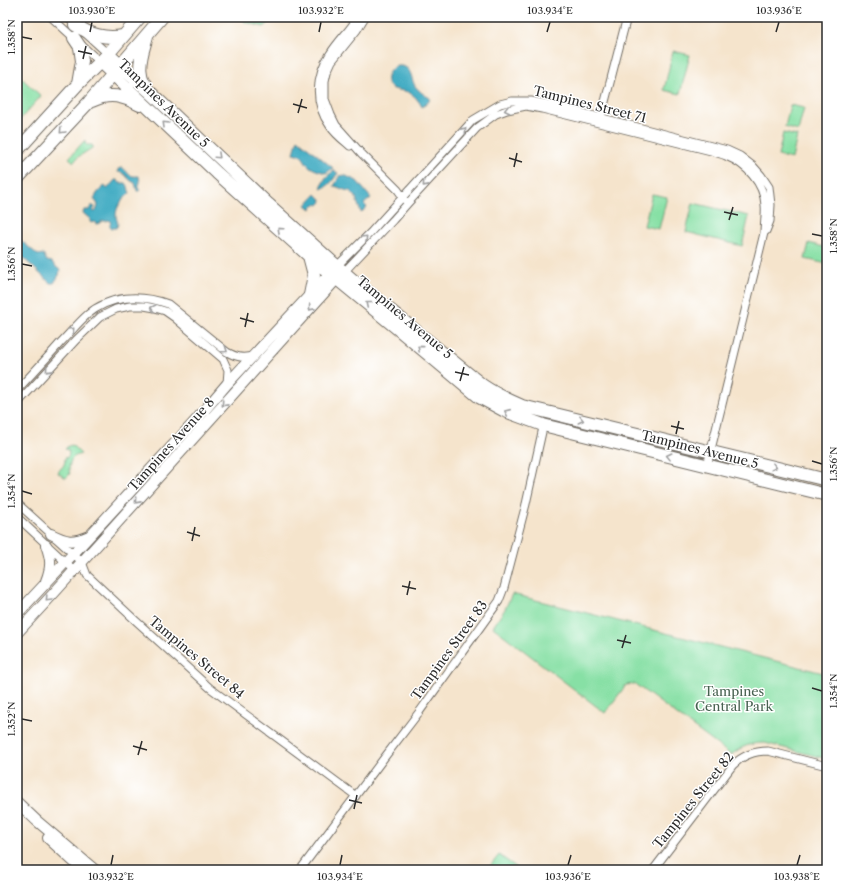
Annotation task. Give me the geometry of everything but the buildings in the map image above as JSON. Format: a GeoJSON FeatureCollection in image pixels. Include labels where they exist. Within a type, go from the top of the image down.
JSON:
{"type":"FeatureCollection","features":[{"type":"Feature","properties":{"kind":"main road"},"geometry":{"type":"LineString","coordinates":[[17,151],[78,84],[104,58],[140,17]]}},
{"type":"Feature","properties":{"kind":"main road"},"geometry":{"type":"LineString","coordinates":[[17,179],[89,102],[162,17]]}},
{"type":"Feature","properties":{"kind":"main road"},"geometry":{"type":"LineString","coordinates":[[71,21],[84,30],[94,34],[110,37],[123,36]]}},
{"type":"Feature","properties":{"kind":"main road"},"geometry":{"type":"LineString","coordinates":[[147,35],[140,73],[149,91]]}},
{"type":"Feature","properties":{"kind":"main road"},"geometry":{"type":"LineString","coordinates":[[74,38],[80,47],[82,61],[78,84]]}},
{"type":"Feature","properties":{"kind":"main road","name":"Tampines Avenue 5"},"geometry":{"type":"LineString","coordinates":[[104,58],[117,70],[149,108],[212,168],[309,256],[337,272],[482,385],[496,394],[522,406],[827,480]]}},
{"type":"Feature","properties":{"kind":"main road","name":"Tampines Avenue 5"},"geometry":{"type":"LineString","coordinates":[[117,70],[149,91],[398,329],[479,397],[505,411],[543,425],[827,495]]}},
{"type":"Feature","properties":{"kind":"main road"},"geometry":{"type":"LineString","coordinates":[[89,102],[107,95],[128,99],[149,108]]}},
{"type":"Feature","properties":{"kind":"main road"},"geometry":{"type":"LineString","coordinates":[[309,256],[314,275],[310,295]]}},
{"type":"Feature","properties":{"kind":"street"},"geometry":{"type":"LineString","coordinates":[[51,17],[74,38],[104,58]]}},
{"type":"Feature","properties":{"kind":"street"},"geometry":{"type":"LineString","coordinates":[[358,17],[327,58],[319,80],[318,89],[321,108],[331,127],[350,147],[361,153]]}},
{"type":"Feature","properties":{"kind":"street"},"geometry":{"type":"LineString","coordinates":[[365,17],[357,30],[332,61],[327,72],[324,90],[325,99],[336,124],[361,153],[406,200]]}},
{"type":"Feature","properties":{"kind":"street"},"geometry":{"type":"LineString","coordinates":[[601,121],[627,17]]}},
{"type":"Feature","properties":{"kind":"street"},"geometry":{"type":"LineString","coordinates":[[71,21],[104,58]]}},
{"type":"Feature","properties":{"kind":"street","name":"Tampines Street 71"},"geometry":{"type":"LineString","coordinates":[[337,272],[393,220],[406,200],[477,128],[496,114],[507,110],[526,106],[601,121],[711,151],[736,161],[748,170],[763,191],[765,205],[764,233],[706,466]]}},
{"type":"Feature","properties":{"kind":"street","name":"Tampines Avenue 8"},"geometry":{"type":"LineString","coordinates":[[17,614],[310,295],[337,272]]}},
{"type":"Feature","properties":{"kind":"street","name":"Tampines Avenue 8"},"geometry":{"type":"LineString","coordinates":[[17,632],[82,562],[337,272]]}},
{"type":"Feature","properties":{"kind":"street"},"geometry":{"type":"LineString","coordinates":[[17,390],[87,315],[104,304],[126,298],[147,298],[168,304],[211,344],[223,359],[228,370],[227,384]]}},
{"type":"Feature","properties":{"kind":"street"},"geometry":{"type":"LineString","coordinates":[[17,404],[81,335],[100,317],[116,309],[130,306],[144,306],[166,311],[211,344],[236,356],[245,358],[254,356]]}},
{"type":"Feature","properties":{"kind":"street","name":"Tampines Street 83"},"geometry":{"type":"LineString","coordinates":[[300,870],[420,711],[499,601],[504,588],[526,504],[546,411]]}},
{"type":"Feature","properties":{"kind":"street","name":"Tampines Street 84"},"geometry":{"type":"LineString","coordinates":[[17,503],[82,562],[87,575],[210,688],[356,796]]}},
{"type":"Feature","properties":{"kind":"street"},"geometry":{"type":"LineString","coordinates":[[17,517],[74,570],[87,575]]}},
{"type":"Feature","properties":{"kind":"street"},"geometry":{"type":"LineString","coordinates":[[51,534],[62,540],[70,541],[91,535]]}},
{"type":"Feature","properties":{"kind":"street"},"geometry":{"type":"LineString","coordinates":[[45,585],[51,567],[46,544]]}},
{"type":"Feature","properties":{"kind":"street","name":"Tampines Street 82"},"geometry":{"type":"LineString","coordinates":[[653,870],[739,759],[746,755],[760,751],[768,751],[827,766]]}},
{"type":"Feature","properties":{"kind":"street"},"geometry":{"type":"LineString","coordinates":[[17,802],[95,870]]}},
{"type":"Feature","properties":{"kind":"street"},"geometry":{"type":"LineString","coordinates":[[17,809],[83,870]]}},
{"type":"Feature","properties":{"kind":"green space"},"geometry":{"type":"Polygon","coordinates":[[[240,17],[276,17],[264,27],[245,22],[240,17]]]}},
{"type":"Feature","properties":{"kind":"green space"},"geometry":{"type":"Polygon","coordinates":[[[673,51],[690,55],[680,94],[664,90],[673,51]]]}},
{"type":"Feature","properties":{"kind":"green space"},"geometry":{"type":"Polygon","coordinates":[[[17,74],[41,96],[17,123],[17,74]]]}},
{"type":"Feature","properties":{"kind":"green space"},"geometry":{"type":"Polygon","coordinates":[[[790,105],[804,108],[798,131],[785,127],[790,105]]]}},
{"type":"Feature","properties":{"kind":"green space"},"geometry":{"type":"Polygon","coordinates":[[[783,133],[797,136],[792,159],[778,156],[783,133]]]}},
{"type":"Feature","properties":{"kind":"green space"},"geometry":{"type":"Polygon","coordinates":[[[85,140],[87,145],[93,146],[92,148],[78,157],[74,162],[69,158],[85,140]]]}},
{"type":"Feature","properties":{"kind":"green space"},"geometry":{"type":"Polygon","coordinates":[[[652,194],[667,197],[659,229],[644,226],[652,194]]]}},
{"type":"Feature","properties":{"kind":"green space"},"geometry":{"type":"Polygon","coordinates":[[[693,203],[749,216],[742,246],[686,232],[693,203]]]}},
{"type":"Feature","properties":{"kind":"green space"},"geometry":{"type":"Polygon","coordinates":[[[809,243],[827,248],[827,264],[805,259],[809,243]]]}},
{"type":"Feature","properties":{"kind":"green space"},"geometry":{"type":"Polygon","coordinates":[[[72,445],[81,454],[71,460],[69,468],[70,472],[66,478],[58,473],[64,465],[65,458],[68,457],[68,450],[65,449],[72,445]]]}},
{"type":"Feature","properties":{"kind":"green space","name":"Tampines Central Park"},"geometry":{"type":"Polygon","coordinates":[[[512,594],[827,674],[827,759],[765,743],[747,746],[739,749],[731,755],[635,684],[626,685],[605,713],[493,627],[505,609],[512,594]]]}},
{"type":"Feature","properties":{"kind":"green space"},"geometry":{"type":"Polygon","coordinates":[[[499,855],[520,870],[487,870],[499,855]]]}},
{"type":"Feature","properties":{"kind":"water"},"geometry":{"type":"Polygon","coordinates":[[[397,66],[402,66],[408,69],[415,86],[430,98],[422,107],[412,94],[406,91],[394,89],[388,84],[388,74],[397,66]]]}},
{"type":"Feature","properties":{"kind":"water"},"geometry":{"type":"Polygon","coordinates":[[[298,139],[333,168],[326,173],[310,167],[302,156],[294,153],[298,139]]]}},
{"type":"Feature","properties":{"kind":"water"},"geometry":{"type":"Polygon","coordinates":[[[123,168],[130,175],[139,176],[139,191],[137,191],[135,183],[121,172],[118,172],[118,169],[123,168]]]}},
{"type":"Feature","properties":{"kind":"water"},"geometry":{"type":"Polygon","coordinates":[[[334,171],[338,173],[333,181],[321,189],[325,178],[334,171]]]}},
{"type":"Feature","properties":{"kind":"water"},"geometry":{"type":"Polygon","coordinates":[[[344,175],[357,181],[371,198],[364,204],[367,207],[361,213],[356,197],[350,191],[334,186],[340,176],[344,175]]]}},
{"type":"Feature","properties":{"kind":"water"},"geometry":{"type":"Polygon","coordinates":[[[115,180],[120,183],[126,183],[130,193],[117,208],[116,215],[118,223],[116,228],[110,227],[111,221],[108,220],[102,221],[98,224],[94,221],[92,223],[90,222],[90,219],[83,213],[84,210],[89,210],[91,206],[93,206],[95,207],[93,211],[95,212],[98,206],[94,199],[96,195],[105,186],[107,189],[115,180]]]}},
{"type":"Feature","properties":{"kind":"water"},"geometry":{"type":"Polygon","coordinates":[[[316,194],[322,202],[319,205],[316,204],[311,209],[306,205],[316,194]]]}},
{"type":"Feature","properties":{"kind":"water"},"geometry":{"type":"Polygon","coordinates":[[[17,237],[38,255],[43,254],[47,261],[52,262],[60,270],[54,283],[50,283],[17,252],[17,237]]]}}]}
